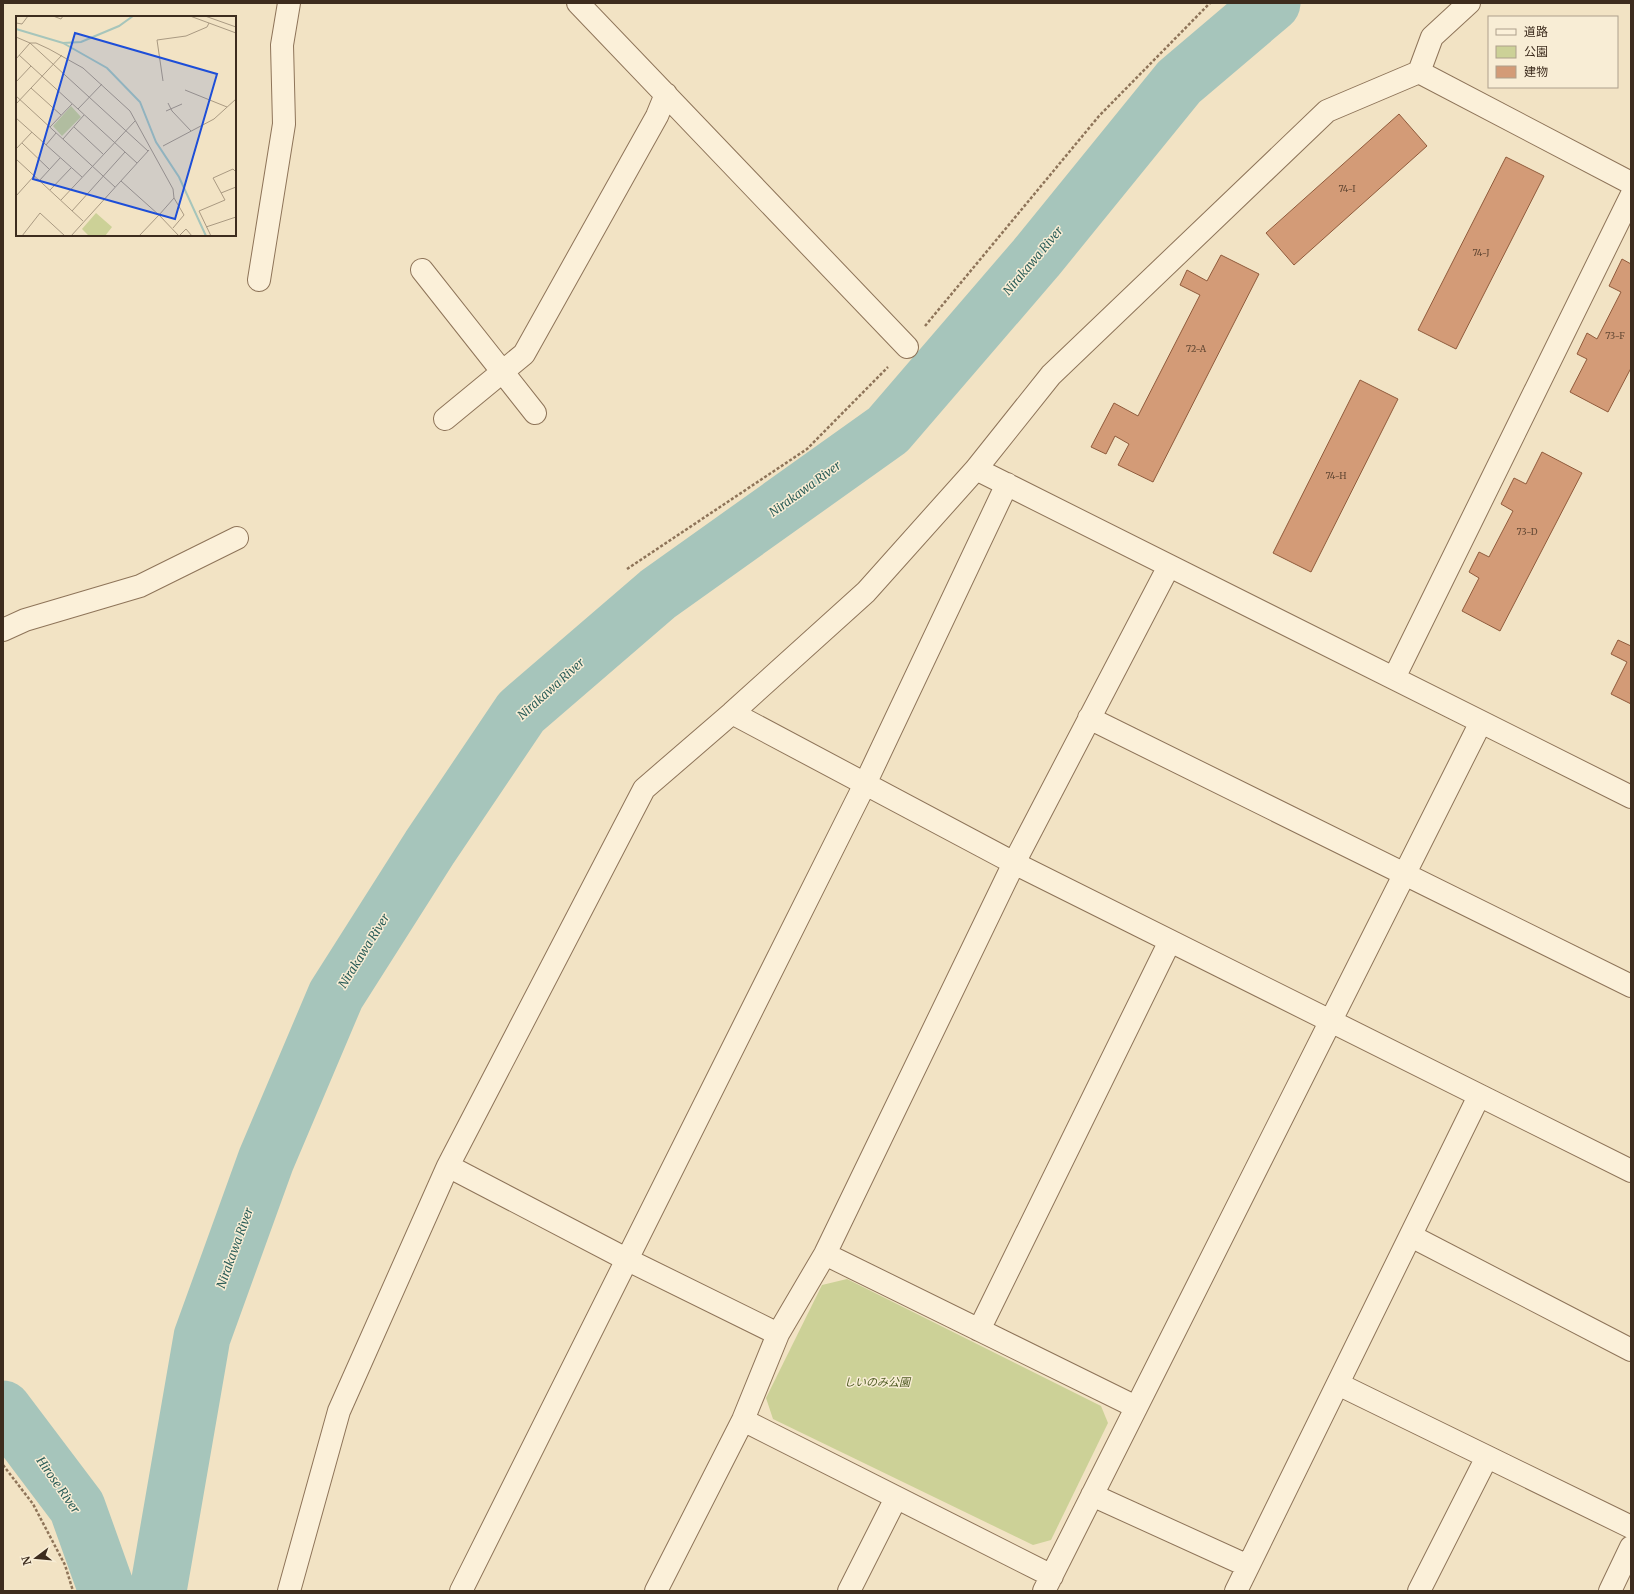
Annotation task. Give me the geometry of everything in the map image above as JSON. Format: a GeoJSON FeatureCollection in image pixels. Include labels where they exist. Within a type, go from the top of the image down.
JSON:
{"type":"FeatureCollection","features":[{"type":"Feature","properties":{"kind":"street"},"geometry":{"type":"LineString","coordinates":[[259,280],[284,124],[282,46],[289,3]]}},
{"type":"Feature","properties":{"kind":"street"},"geometry":{"type":"LineString","coordinates":[[578,3],[907,347]]}},
{"type":"Feature","properties":{"kind":"street"},"geometry":{"type":"LineString","coordinates":[[289,1591],[340,1411],[448,1166],[644,789],[732,714],[866,592],[976,469],[1051,375],[1327,112],[1419,72],[1432,37],[1469,3]]}},
{"type":"Feature","properties":{"kind":"street"},"geometry":{"type":"LineString","coordinates":[[1419,72],[1631,183]]}},
{"type":"Feature","properties":{"kind":"street"},"geometry":{"type":"LineString","coordinates":[[445,419],[524,354],[657,116],[666,94]]}},
{"type":"Feature","properties":{"kind":"street"},"geometry":{"type":"LineString","coordinates":[[1394,678],[1631,196]]}},
{"type":"Feature","properties":{"kind":"street"},"geometry":{"type":"LineString","coordinates":[[422,270],[536,413]]}},
{"type":"Feature","properties":{"kind":"street"},"geometry":{"type":"LineString","coordinates":[[976,469],[1631,797]]}},
{"type":"Feature","properties":{"kind":"street"},"geometry":{"type":"LineString","coordinates":[[461,1591],[865,784],[1006,484]]}},
{"type":"Feature","properties":{"kind":"street"},"geometry":{"type":"LineString","coordinates":[[3,630],[25,620],[140,586],[237,538]]}},
{"type":"Feature","properties":{"kind":"street"},"geometry":{"type":"LineString","coordinates":[[656,1591],[743,1420],[778,1334],[825,1254],[1014,863],[1169,566]]}},
{"type":"Feature","properties":{"kind":"street"},"geometry":{"type":"LineString","coordinates":[[732,714],[1014,863],[1631,1171]]}},
{"type":"Feature","properties":{"kind":"street"},"geometry":{"type":"LineString","coordinates":[[1089,718],[1631,986]]}},
{"type":"Feature","properties":{"kind":"street"},"geometry":{"type":"LineString","coordinates":[[743,1420],[896,1498],[1048,1584],[1481,722]]}},
{"type":"Feature","properties":{"kind":"street"},"geometry":{"type":"LineString","coordinates":[[980,1330],[1170,941]]}},
{"type":"Feature","properties":{"kind":"street"},"geometry":{"type":"LineString","coordinates":[[1236,1591],[1479,1096]]}},
{"type":"Feature","properties":{"kind":"street"},"geometry":{"type":"LineString","coordinates":[[448,1166],[628,1260],[778,1334]]}},
{"type":"Feature","properties":{"kind":"street"},"geometry":{"type":"LineString","coordinates":[[1411,1236],[1631,1350]]}},
{"type":"Feature","properties":{"kind":"street"},"geometry":{"type":"LineString","coordinates":[[825,1254],[1136,1407]]}},
{"type":"Feature","properties":{"kind":"street"},"geometry":{"type":"LineString","coordinates":[[1338,1384],[1631,1527]]}},
{"type":"Feature","properties":{"kind":"street"},"geometry":{"type":"LineString","coordinates":[[1419,1591],[1487,1457]]}},
{"type":"Feature","properties":{"kind":"street"},"geometry":{"type":"LineString","coordinates":[[1092,1495],[1248,1566]]}},
{"type":"Feature","properties":{"kind":"street"},"geometry":{"type":"LineString","coordinates":[[849,1591],[896,1498]]}},
{"type":"Feature","properties":{"kind":"street"},"geometry":{"type":"LineString","coordinates":[[1610,1591],[1631,1546]]}},
{"type":"Feature","properties":{"kind":"path"},"geometry":{"type":"LineString","coordinates":[[627,569],[807,449],[907,347],[1099,116],[1210,3]]}},
{"type":"Feature","properties":{"kind":"path"},"geometry":{"type":"LineString","coordinates":[[3,1465],[33,1504],[65,1565],[73,1591]]}},
{"type":"Feature","properties":{"kind":"green space","name":"しいのみ公園"},"geometry":{"type":"Polygon","coordinates":[[[847,1279],[1101,1406],[1108,1423],[1051,1540],[1033,1545],[773,1419],[766,1398],[822,1285],[847,1279]]]}},
{"type":"Feature","properties":{"kind":"building"},"geometry":{"type":"Polygon","coordinates":[[[1399,114],[1427,146],[1294,265],[1266,233],[1399,114]]]}},
{"type":"Feature","properties":{"kind":"building"},"geometry":{"type":"Polygon","coordinates":[[[1506,157],[1544,176],[1456,349],[1418,330],[1506,157]]]}},
{"type":"Feature","properties":{"kind":"building"},"geometry":{"type":"Polygon","coordinates":[[[1221,255],[1259,274],[1153,482],[1118,465],[1129,444],[1115,436],[1106,454],[1091,447],[1114,403],[1138,416],[1200,295],[1180,285],[1187,270],[1207,281],[1221,255]]]}},
{"type":"Feature","properties":{"kind":"building"},"geometry":{"type":"Polygon","coordinates":[[[1622,259],[1631,264],[1631,368],[1608,412],[1570,392],[1587,359],[1577,354],[1587,333],[1597,339],[1621,292],[1609,286],[1622,259]]]}},
{"type":"Feature","properties":{"kind":"building"},"geometry":{"type":"Polygon","coordinates":[[[1360,380],[1398,399],[1311,572],[1273,553],[1360,380]]]}},
{"type":"Feature","properties":{"kind":"building"},"geometry":{"type":"Polygon","coordinates":[[[1542,452],[1582,473],[1500,631],[1462,611],[1479,578],[1469,572],[1479,552],[1489,557],[1513,511],[1501,504],[1514,478],[1526,484],[1542,452]]]}},
{"type":"Feature","properties":{"kind":"building"},"geometry":{"type":"Polygon","coordinates":[[[1618,640],[1631,646],[1631,704],[1611,694],[1627,662],[1611,654],[1618,640]]]}},
{"type":"Feature","properties":{"kind":"waterway","name":"Nirakawa River"},"geometry":{"type":"LineString","coordinates":[[158,1591],[202,1337],[266,1160],[336,995],[430,847],[521,712],[658,594],[888,430],[1036,258],[1179,82],[1272,3]]}},
{"type":"Feature","properties":{"kind":"waterway","name":"Hirose River"},"geometry":{"type":"LineString","coordinates":[[3,1409],[77,1507],[107,1591]]}}]}
